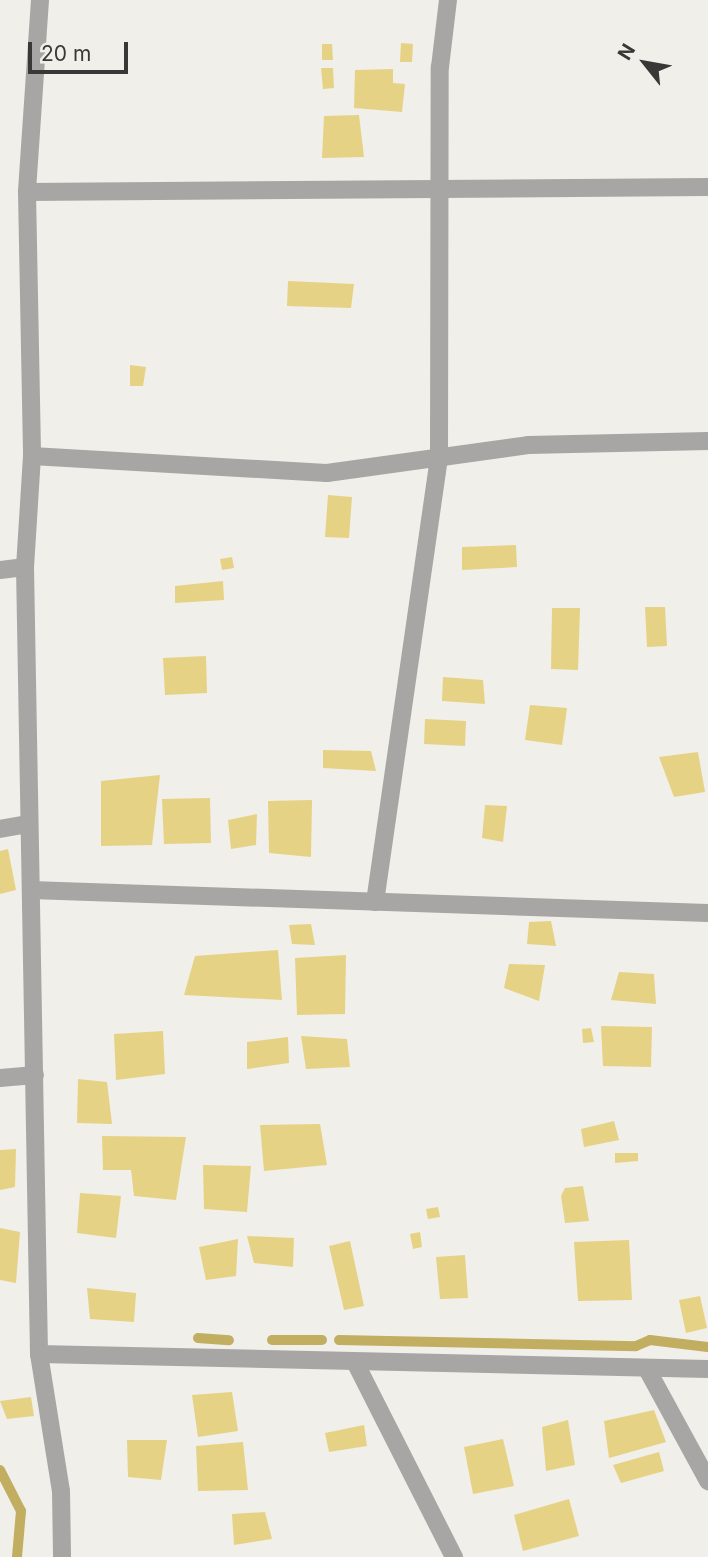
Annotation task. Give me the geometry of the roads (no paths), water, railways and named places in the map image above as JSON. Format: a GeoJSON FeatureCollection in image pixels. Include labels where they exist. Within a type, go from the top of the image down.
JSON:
{"type":"FeatureCollection","features":[{"type":"Feature","properties":{"kind":"street"},"geometry":{"type":"LineString","coordinates":[[40,0],[27,192],[32,456],[25,567],[39,1354],[61,1491],[62,1557]]}},
{"type":"Feature","properties":{"kind":"street"},"geometry":{"type":"LineString","coordinates":[[375,902],[439,458],[444,186],[440,67],[448,0]]}},
{"type":"Feature","properties":{"kind":"street"},"geometry":{"type":"LineString","coordinates":[[27,192],[444,186],[708,187]]}},
{"type":"Feature","properties":{"kind":"street"},"geometry":{"type":"LineString","coordinates":[[32,456],[327,473],[528,445],[708,441]]}},
{"type":"Feature","properties":{"kind":"street"},"geometry":{"type":"LineString","coordinates":[[0,570],[25,567]]}},
{"type":"Feature","properties":{"kind":"street"},"geometry":{"type":"LineString","coordinates":[[0,829],[29,824]]}},
{"type":"Feature","properties":{"kind":"street"},"geometry":{"type":"LineString","coordinates":[[31,890],[708,913]]}},
{"type":"Feature","properties":{"kind":"street"},"geometry":{"type":"LineString","coordinates":[[0,1078],[35,1075]]}},
{"type":"Feature","properties":{"kind":"street"},"geometry":{"type":"LineString","coordinates":[[39,1354],[708,1369]]}},
{"type":"Feature","properties":{"kind":"street"},"geometry":{"type":"LineString","coordinates":[[355,1362],[454,1557]]}},
{"type":"Feature","properties":{"kind":"street"},"geometry":{"type":"LineString","coordinates":[[647,1369],[708,1481]]}},
{"type":"Feature","properties":{"kind":"waterway"},"geometry":{"type":"LineString","coordinates":[[198,1338],[229,1340]]}},
{"type":"Feature","properties":{"kind":"waterway"},"geometry":{"type":"LineString","coordinates":[[272,1340],[322,1340]]}},
{"type":"Feature","properties":{"kind":"waterway"},"geometry":{"type":"LineString","coordinates":[[339,1340],[636,1346],[650,1340],[708,1347]]}},
{"type":"Feature","properties":{"kind":"waterway"},"geometry":{"type":"LineString","coordinates":[[0,1470],[21,1511],[17,1557]]}}]}
